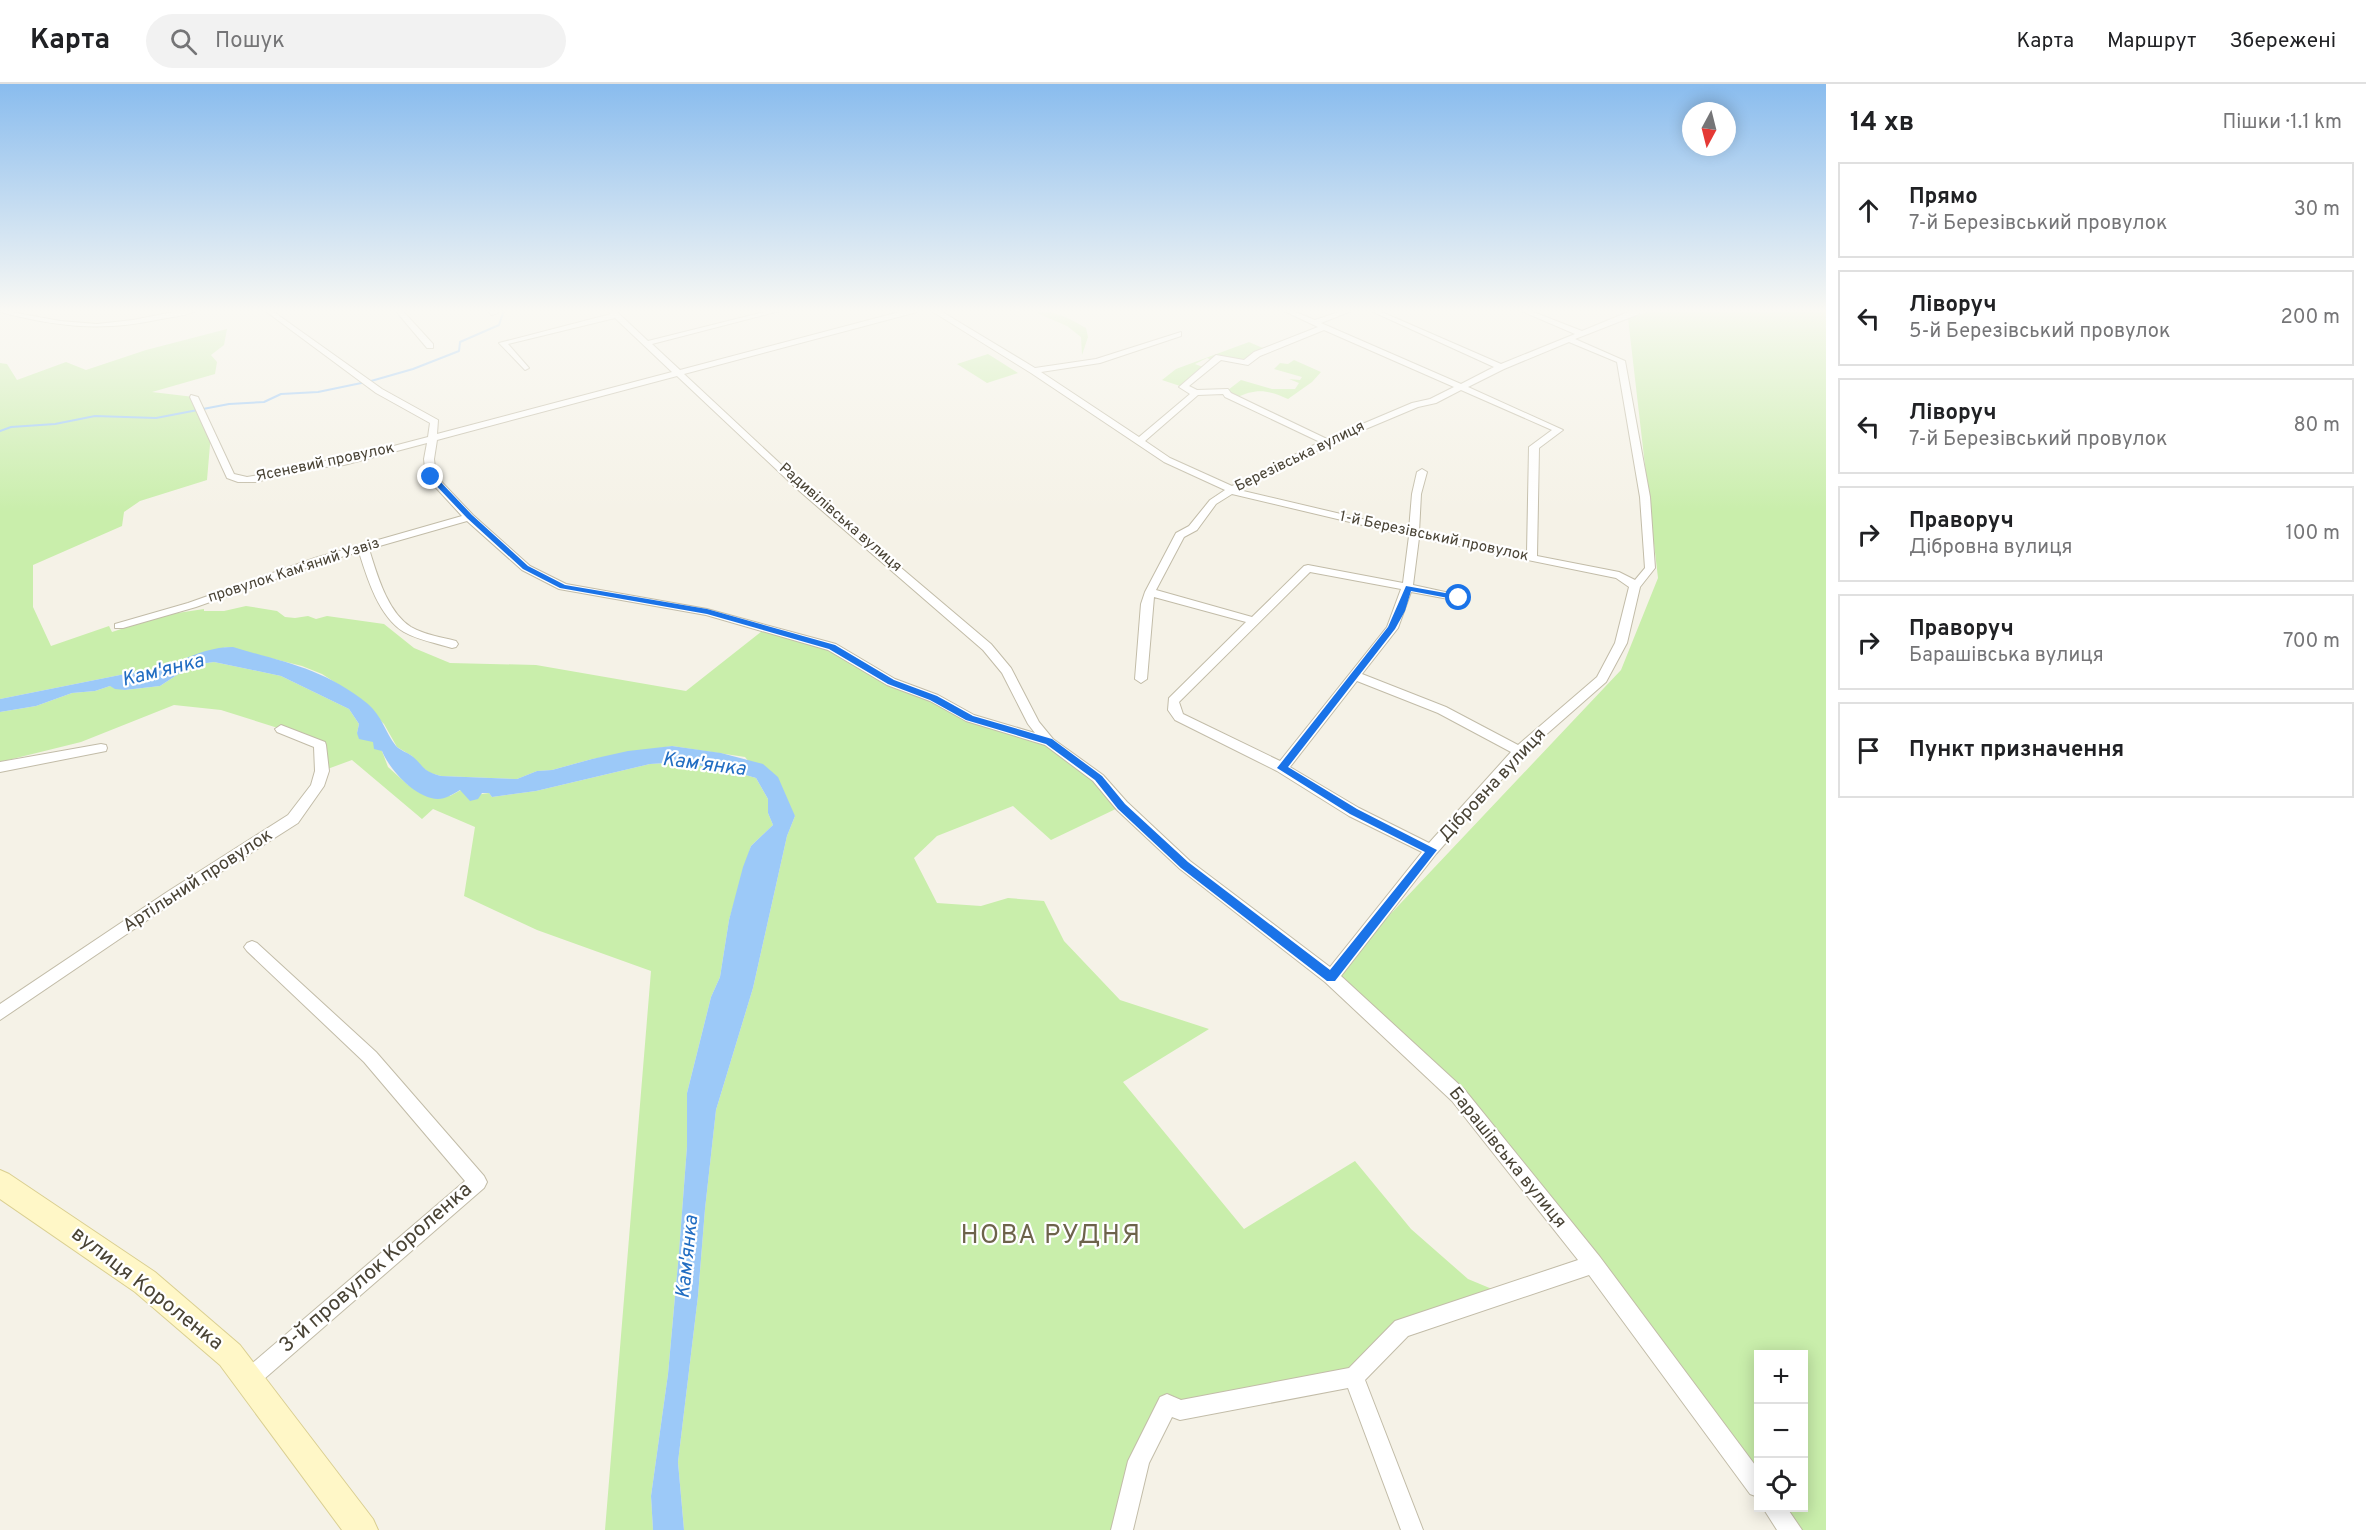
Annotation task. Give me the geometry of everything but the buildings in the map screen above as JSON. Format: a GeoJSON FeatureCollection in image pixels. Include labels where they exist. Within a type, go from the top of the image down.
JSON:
{"type":"FeatureCollection","features":[{"type":"Feature","properties":{"kind":"street"},"geometry":{"type":"LineString","coordinates":[[360,377],[379,391],[435,422],[482,425]]}},
{"type":"Feature","properties":{"kind":"street","name":"Ясеневий провулок"},"geometry":{"type":"LineString","coordinates":[[194,397],[230,476],[237,479],[249,479],[302,467],[344,462],[659,377]]}},
{"type":"Feature","properties":{"kind":"street","name":"Радивілівська вулиця"},"geometry":{"type":"LineString","coordinates":[[685,377],[799,486],[961,622],[987,647],[1007,671],[1031,718],[1049,742]]}},
{"type":"Feature","properties":{"kind":"street","name":"1-й Березівський провулок"},"geometry":{"type":"LineString","coordinates":[[1044,377],[1167,460],[1257,500],[1414,534],[1619,574],[1635,586]]}},
{"type":"Feature","properties":{"kind":"street"},"geometry":{"type":"LineString","coordinates":[[1194,377],[1183,387],[1196,393],[1225,391],[1228,395],[1327,442]]}},
{"type":"Feature","properties":{"kind":"street"},"geometry":{"type":"LineString","coordinates":[[1443,377],[1559,430],[1534,447],[1532,557]]}},
{"type":"Feature","properties":{"kind":"street","name":"Березівська вулиця"},"geometry":{"type":"LineString","coordinates":[[1141,679],[1150,592],[1180,535],[1193,528],[1213,502],[1327,442],[1414,405],[1452,393],[1461,385],[1478,377]]}},
{"type":"Feature","properties":{"kind":"street","name":"Дібровна вулиця"},"geometry":{"type":"LineString","coordinates":[[1331,977],[1431,850],[1520,751],[1602,679],[1621,643],[1635,586],[1650,568],[1645,497],[1624,377]]}},
{"type":"Feature","properties":{"kind":"street"},"geometry":{"type":"LineString","coordinates":[[1139,442],[1196,393]]}},
{"type":"Feature","properties":{"kind":"street","name":"Барашівська вулиця"},"geometry":{"type":"LineString","coordinates":[[435,422],[429,459],[431,477],[469,517],[526,568],[563,586],[707,612],[832,647],[891,682],[934,698],[970,718],[1049,742],[1098,778],[1122,806],[1185,865],[1331,977],[1458,1095],[1593,1264],[1754,1481]]}},
{"type":"Feature","properties":{"kind":"street"},"geometry":{"type":"LineString","coordinates":[[1282,768],[1392,628],[1401,611],[1408,588],[1417,484],[1422,472]]}},
{"type":"Feature","properties":{"kind":"street","name":"провулок Камʼяний Узвіз"},"geometry":{"type":"LineString","coordinates":[[119,626],[192,605],[319,560],[469,517]]}},
{"type":"Feature","properties":{"kind":"street"},"geometry":{"type":"LineString","coordinates":[[363,548],[370,571],[397,620],[405,628],[453,645]]}},
{"type":"Feature","properties":{"kind":"street"},"geometry":{"type":"LineString","coordinates":[[1431,850],[1354,812],[1282,768],[1179,717],[1174,710],[1173,701],[1308,568],[1389,582],[1459,598]]}},
{"type":"Feature","properties":{"kind":"street"},"geometry":{"type":"LineString","coordinates":[[1150,592],[1254,621]]}},
{"type":"Feature","properties":{"kind":"street"},"geometry":{"type":"LineString","coordinates":[[1355,676],[1442,710],[1520,751]]}},
{"type":"Feature","properties":{"kind":"street"},"geometry":{"type":"LineString","coordinates":[[1000,727],[1022,726],[1031,718]]}},
{"type":"Feature","properties":{"kind":"street","name":"Артільний провулок"},"geometry":{"type":"LineString","coordinates":[[0,1013],[172,896],[293,819],[317,786],[322,771],[320,745],[281,729]]}},
{"type":"Feature","properties":{"kind":"street"},"geometry":{"type":"LineString","coordinates":[[0,767],[101,748]]}},
{"type":"Feature","properties":{"kind":"street","name":"3-й провулок Короленка"},"geometry":{"type":"LineString","coordinates":[[249,1379],[478,1182],[370,1057],[252,946]]}},
{"type":"Feature","properties":{"kind":"street","name":"вулиця Короленка"},"geometry":{"type":"LineString","coordinates":[[0,1183],[144,1282],[230,1355],[362,1530]]}},
{"type":"Feature","properties":{"kind":"street"},"geometry":{"type":"LineString","coordinates":[[1122,1530],[1139,1461],[1167,1404],[1180,1410],[1354,1377],[1401,1328],[1593,1264]]}},
{"type":"Feature","properties":{"kind":"street"},"geometry":{"type":"LineString","coordinates":[[1354,1377],[1412,1530]]}},
{"type":"Feature","properties":{"kind":"street"},"geometry":{"type":"LineString","coordinates":[[1777,1512],[1791,1530]]}},
{"type":"Feature","properties":{"kind":"green space"},"geometry":{"type":"Polygon","coordinates":[[[0,377],[15,377],[17,380],[24,377],[203,377],[152,392],[194,397],[211,433],[207,480],[140,501],[124,512],[122,526],[33,565],[33,607],[51,646],[109,626],[112,632],[164,615],[204,609],[204,611],[224,611],[246,606],[277,611],[285,617],[308,616],[316,619],[327,616],[384,624],[414,648],[450,663],[536,665],[686,691],[766,628],[832,647],[970,718],[1049,742],[1122,806],[1051,840],[1013,806],[937,836],[914,858],[937,903],[981,906],[1008,898],[1044,901],[1064,941],[1120,1000],[1209,1029],[1123,1082],[1244,1229],[1355,1161],[1411,1229],[1468,1279],[1504,1294],[1402,1328],[1354,1377],[1180,1410],[1155,1428],[1122,1530],[684,1530],[678,1462],[698,1296],[716,1110],[753,988],[787,836],[795,816],[745,757],[672,746],[592,759],[552,770],[537,771],[517,779],[441,776],[430,773],[416,763],[412,756],[397,747],[384,724],[350,692],[322,674],[302,666],[226,647],[146,673],[130,673],[0,699],[0,377]]]}},
{"type":"Feature","properties":{"kind":"green space"},"geometry":{"type":"Polygon","coordinates":[[[978,377],[1004,377],[987,383],[978,377]]]}},
{"type":"Feature","properties":{"kind":"green space"},"geometry":{"type":"Polygon","coordinates":[[[1165,377],[1190,377],[1180,386],[1162,380],[1165,377]]]}},
{"type":"Feature","properties":{"kind":"green space"},"geometry":{"type":"Polygon","coordinates":[[[1302,377],[1316,377],[1288,399],[1262,391],[1236,398],[1228,390],[1241,380],[1272,389],[1295,389],[1299,383],[1289,379],[1300,380],[1302,377]]]}},
{"type":"Feature","properties":{"kind":"green space"},"geometry":{"type":"Polygon","coordinates":[[[1635,377],[1826,377],[1826,1530],[1797,1530],[1783,1512],[1808,1512],[1808,1350],[1754,1350],[1754,1475],[1458,1095],[1331,977],[1621,670],[1658,578],[1635,377]]]}},
{"type":"Feature","properties":{"kind":"green space"},"geometry":{"type":"Polygon","coordinates":[[[214,662],[281,676],[349,709],[359,724],[357,733],[373,741],[382,751],[388,767],[408,785],[450,796],[461,790],[468,796],[489,793],[492,797],[536,791],[650,764],[663,763],[703,766],[756,778],[768,799],[768,813],[773,825],[751,846],[729,920],[720,977],[711,997],[687,1093],[687,1146],[679,1252],[668,1374],[651,1496],[653,1530],[605,1530],[651,971],[537,930],[464,896],[475,827],[433,809],[422,819],[352,760],[322,771],[320,745],[281,729],[221,710],[174,705],[81,742],[0,762],[0,712],[36,706],[72,693],[95,691],[110,686],[125,690],[160,686],[192,665],[214,662]]]}},
{"type":"Feature","properties":{"kind":"water","name":"Кам'янка"},"geometry":{"type":"Polygon","coordinates":[[[233,647],[304,668],[335,682],[373,709],[396,746],[412,756],[427,770],[441,776],[517,779],[537,771],[552,770],[628,751],[672,746],[721,753],[763,764],[778,777],[795,816],[787,836],[753,988],[716,1110],[698,1296],[678,1462],[684,1530],[653,1530],[651,1496],[668,1374],[679,1252],[687,1146],[687,1093],[711,997],[720,977],[729,920],[743,867],[751,846],[773,825],[768,813],[768,799],[756,778],[703,766],[663,763],[650,764],[536,791],[492,797],[489,793],[482,793],[478,799],[470,801],[460,790],[444,798],[430,798],[404,782],[382,751],[374,749],[373,742],[359,739],[357,733],[359,724],[349,709],[281,676],[214,662],[192,665],[160,686],[125,690],[110,686],[95,691],[72,693],[36,706],[0,712],[0,699],[144,672],[206,651],[233,647]]]}},
{"type":"Feature","properties":{"kind":"waterway"},"geometry":{"type":"LineString","coordinates":[[0,431],[11,427],[55,424],[95,416],[156,418],[229,404],[264,402],[281,394],[318,392],[383,377]]}},
{"type":"Feature","properties":{"kind":"district","name":"НОВА РУДНЯ"},"geometry":{"type":"Point","coordinates":[1051,1236]}},
{"type":"Feature","properties":{"kind":"route"},"geometry":{"type":"LineString","coordinates":[[431,477],[469,517],[526,568],[563,586],[707,612],[832,647],[891,682],[934,698],[970,718],[1049,742],[1098,778],[1122,806],[1185,865],[1331,977],[1431,850],[1354,812],[1282,768],[1392,628],[1401,611],[1408,588],[1459,598]]}}]}
